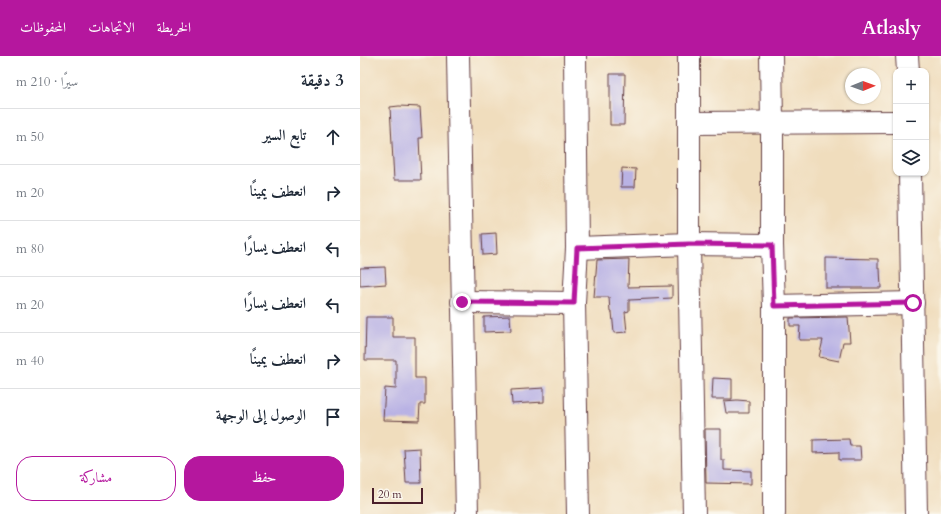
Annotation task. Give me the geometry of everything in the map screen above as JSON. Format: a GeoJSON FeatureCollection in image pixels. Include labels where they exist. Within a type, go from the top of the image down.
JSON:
{"type":"FeatureCollection","features":[{"type":"Feature","properties":{"kind":"street"},"geometry":{"type":"LineString","coordinates":[[458,56],[467,514]]}},
{"type":"Feature","properties":{"kind":"street"},"geometry":{"type":"LineString","coordinates":[[575,56],[577,248],[574,303],[578,514]]}},
{"type":"Feature","properties":{"kind":"street"},"geometry":{"type":"LineString","coordinates":[[689,56],[689,244],[694,514]]}},
{"type":"Feature","properties":{"kind":"street"},"geometry":{"type":"LineString","coordinates":[[771,56],[772,245],[774,306],[774,514]]}},
{"type":"Feature","properties":{"kind":"street"},"geometry":{"type":"LineString","coordinates":[[908,56],[908,68]]}},
{"type":"Feature","properties":{"kind":"street"},"geometry":{"type":"LineString","coordinates":[[690,123],[893,122]]}},
{"type":"Feature","properties":{"kind":"street"},"geometry":{"type":"LineString","coordinates":[[910,176],[916,514]]}},
{"type":"Feature","properties":{"kind":"street"},"geometry":{"type":"LineString","coordinates":[[577,248],[689,244],[772,245]]}},
{"type":"Feature","properties":{"kind":"street"},"geometry":{"type":"LineString","coordinates":[[462,302],[574,303]]}},
{"type":"Feature","properties":{"kind":"street"},"geometry":{"type":"LineString","coordinates":[[774,306],[913,303]]}},
{"type":"Feature","properties":{"kind":"building"},"geometry":{"type":"Polygon","coordinates":[[[610,74],[625,74],[624,125],[610,125],[610,74]]]}},
{"type":"Feature","properties":{"kind":"building"},"geometry":{"type":"Polygon","coordinates":[[[390,107],[420,107],[422,138],[419,138],[421,180],[394,180],[390,107]]]}},
{"type":"Feature","properties":{"kind":"building"},"geometry":{"type":"Polygon","coordinates":[[[622,168],[636,169],[635,187],[621,187],[622,168]]]}},
{"type":"Feature","properties":{"kind":"building"},"geometry":{"type":"Polygon","coordinates":[[[496,233],[497,254],[483,255],[482,234],[496,233]]]}},
{"type":"Feature","properties":{"kind":"building"},"geometry":{"type":"Polygon","coordinates":[[[826,258],[878,259],[881,288],[826,288],[826,258]]]}},
{"type":"Feature","properties":{"kind":"building"},"geometry":{"type":"Polygon","coordinates":[[[629,259],[628,287],[672,286],[672,298],[629,300],[629,311],[625,312],[627,332],[614,333],[609,297],[594,297],[597,260],[629,259]]]}},
{"type":"Feature","properties":{"kind":"building"},"geometry":{"type":"Polygon","coordinates":[[[385,267],[386,284],[360,286],[360,268],[385,267]]]}},
{"type":"Feature","properties":{"kind":"building"},"geometry":{"type":"Polygon","coordinates":[[[510,316],[511,331],[484,332],[484,317],[510,316]]]}},
{"type":"Feature","properties":{"kind":"building"},"geometry":{"type":"Polygon","coordinates":[[[366,317],[393,317],[393,337],[415,337],[415,378],[425,378],[425,404],[420,404],[419,421],[383,420],[385,388],[396,389],[396,360],[365,360],[366,317]]]}},
{"type":"Feature","properties":{"kind":"building"},"geometry":{"type":"Polygon","coordinates":[[[848,317],[850,342],[843,342],[839,361],[819,357],[823,340],[799,340],[800,326],[790,326],[790,318],[848,317]]]}},
{"type":"Feature","properties":{"kind":"building"},"geometry":{"type":"Polygon","coordinates":[[[713,378],[732,379],[732,399],[712,399],[713,378]]]}},
{"type":"Feature","properties":{"kind":"building"},"geometry":{"type":"Polygon","coordinates":[[[544,388],[544,402],[512,404],[511,390],[544,388]]]}},
{"type":"Feature","properties":{"kind":"building"},"geometry":{"type":"Polygon","coordinates":[[[724,401],[749,401],[749,413],[726,413],[724,401]]]}},
{"type":"Feature","properties":{"kind":"building"},"geometry":{"type":"Polygon","coordinates":[[[705,429],[721,429],[721,460],[724,460],[724,470],[751,471],[751,484],[706,483],[705,429]]]}},
{"type":"Feature","properties":{"kind":"building"},"geometry":{"type":"Polygon","coordinates":[[[849,439],[850,446],[860,446],[861,460],[839,460],[839,452],[813,453],[813,440],[849,439]]]}},
{"type":"Feature","properties":{"kind":"building"},"geometry":{"type":"Polygon","coordinates":[[[420,448],[421,483],[406,483],[404,449],[420,448]]]}},
{"type":"Feature","properties":{"kind":"route"},"geometry":{"type":"LineString","coordinates":[[462,302],[574,303],[577,248],[689,244],[772,245],[774,306],[913,303]]}}]}
